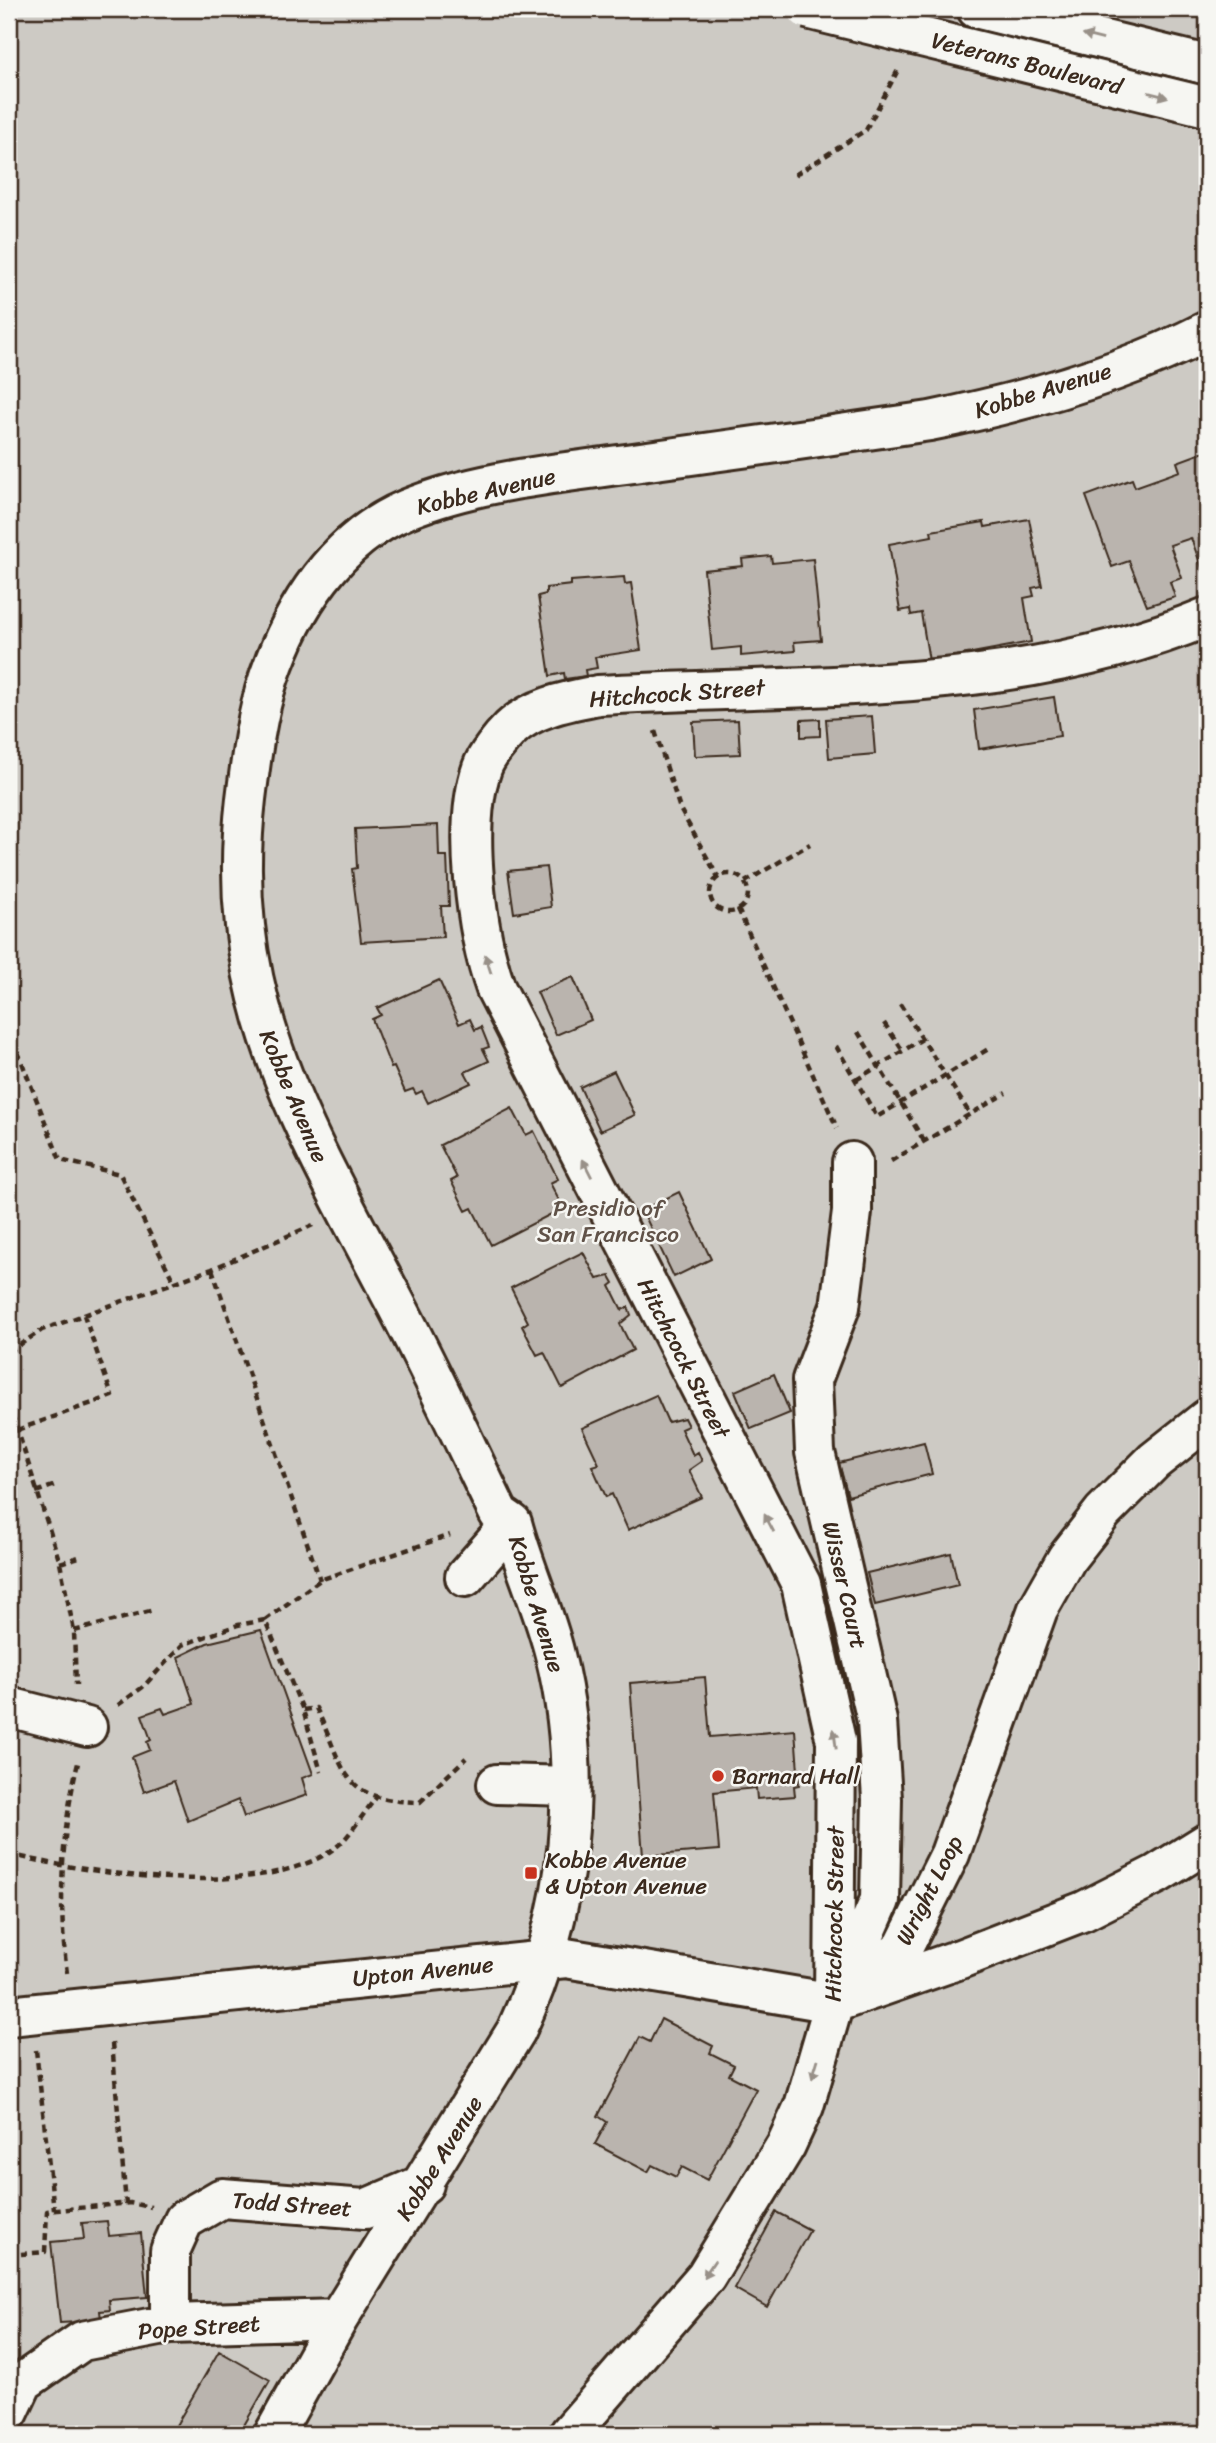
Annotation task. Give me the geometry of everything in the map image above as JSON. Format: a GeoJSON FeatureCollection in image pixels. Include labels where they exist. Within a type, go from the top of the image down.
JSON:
{"type":"FeatureCollection","features":[{"type":"Feature","properties":{"kind":"main road","name":"Veterans Boulevard"},"geometry":{"type":"LineString","coordinates":[[807,9],[1207,107]]}},
{"type":"Feature","properties":{"kind":"main road","name":"Veterans Boulevard"},"geometry":{"type":"LineString","coordinates":[[977,9],[1207,65]]}},
{"type":"Feature","properties":{"kind":"main road","name":"Kobbe Avenue"},"geometry":{"type":"LineString","coordinates":[[274,2434],[338,2319],[424,2184],[516,2031],[545,1959],[568,1846],[570,1786],[564,1703],[555,1655],[512,1523],[499,1514],[395,1302],[310,1141],[273,1055],[259,1010],[244,921],[243,822],[264,693],[278,652],[299,610],[331,564],[352,544],[404,511],[439,498],[539,477],[930,421],[981,411],[1121,367],[1207,331]]}},
{"type":"Feature","properties":{"kind":"main road","name":"Hitchcock Street"},"geometry":{"type":"LineString","coordinates":[[569,2434],[706,2276],[786,2145],[804,2106],[834,2003],[836,1741],[801,1584],[496,989],[479,927],[474,807],[482,766],[510,729],[548,706],[598,695],[933,681],[1006,673],[1072,660],[1207,617]]}},
{"type":"Feature","properties":{"kind":"main road","name":"Wisser Court"},"geometry":{"type":"LineString","coordinates":[[834,2003],[880,1900],[882,1825],[877,1721],[815,1452],[812,1380],[840,1307],[852,1212],[852,1162]]}},
{"type":"Feature","properties":{"kind":"main road","name":"Wright Loop"},"geometry":{"type":"LineString","coordinates":[[834,2003],[903,1948],[950,1854],[1038,1609],[1067,1558],[1103,1512],[1146,1469],[1207,1419]]}},
{"type":"Feature","properties":{"kind":"main road"},"geometry":{"type":"LineString","coordinates":[[465,1577],[512,1523]]}},
{"type":"Feature","properties":{"kind":"main road"},"geometry":{"type":"LineString","coordinates":[[9,1707],[87,1727]]}},
{"type":"Feature","properties":{"kind":"main road"},"geometry":{"type":"LineString","coordinates":[[497,1784],[570,1786]]}},
{"type":"Feature","properties":{"kind":"main road","name":"Wright Loop"},"geometry":{"type":"LineString","coordinates":[[834,2003],[960,1959],[1084,1911],[1157,1874],[1207,1843]]}},
{"type":"Feature","properties":{"kind":"main road","name":"Upton Avenue"},"geometry":{"type":"LineString","coordinates":[[20,2015],[545,1959],[586,1960],[834,2003]]}},
{"type":"Feature","properties":{"kind":"main road","name":"Todd Street"},"geometry":{"type":"LineString","coordinates":[[184,2220],[222,2198],[365,2209],[424,2184]]}},
{"type":"Feature","properties":{"kind":"main road"},"geometry":{"type":"LineString","coordinates":[[170,2324],[170,2251],[184,2220]]}},
{"type":"Feature","properties":{"kind":"main road","name":"Pope Street"},"geometry":{"type":"LineString","coordinates":[[9,2412],[23,2382],[82,2341],[170,2324],[338,2319]]}},
{"type":"Feature","properties":{"kind":"path"},"geometry":{"type":"LineString","coordinates":[[795,175],[866,130],[897,74],[900,61]]}},
{"type":"Feature","properties":{"kind":"path"},"geometry":{"type":"LineString","coordinates":[[643,692],[680,809],[718,877]]}},
{"type":"Feature","properties":{"kind":"path"},"geometry":{"type":"LineString","coordinates":[[745,882],[810,844]]}},
{"type":"Feature","properties":{"kind":"path"},"geometry":{"type":"LineString","coordinates":[[730,873],[745,882],[747,900],[738,909],[726,911],[715,905],[711,887],[718,877],[730,873]]}},
{"type":"Feature","properties":{"kind":"path"},"geometry":{"type":"LineString","coordinates":[[738,909],[852,1162],[890,1162],[1006,1093]]}},
{"type":"Feature","properties":{"kind":"path"},"geometry":{"type":"LineString","coordinates":[[900,1004],[970,1114]]}},
{"type":"Feature","properties":{"kind":"path"},"geometry":{"type":"LineString","coordinates":[[884,1023],[903,1051]]}},
{"type":"Feature","properties":{"kind":"path"},"geometry":{"type":"LineString","coordinates":[[9,1029],[61,1160],[120,1174],[174,1282]]}},
{"type":"Feature","properties":{"kind":"path"},"geometry":{"type":"LineString","coordinates":[[858,1032],[924,1141]]}},
{"type":"Feature","properties":{"kind":"path"},"geometry":{"type":"LineString","coordinates":[[856,1080],[922,1039]]}},
{"type":"Feature","properties":{"kind":"path"},"geometry":{"type":"LineString","coordinates":[[836,1046],[877,1117],[990,1048]]}},
{"type":"Feature","properties":{"kind":"path"},"geometry":{"type":"LineString","coordinates":[[9,1352],[42,1329],[212,1269],[321,1221]]}},
{"type":"Feature","properties":{"kind":"path"},"geometry":{"type":"LineString","coordinates":[[212,1269],[320,1580]]}},
{"type":"Feature","properties":{"kind":"path"},"geometry":{"type":"LineString","coordinates":[[17,1430],[113,1396],[84,1315]]}},
{"type":"Feature","properties":{"kind":"path"},"geometry":{"type":"LineString","coordinates":[[9,1403],[60,1563],[74,1631],[75,1651]]}},
{"type":"Feature","properties":{"kind":"path"},"geometry":{"type":"LineString","coordinates":[[36,1492],[58,1484]]}},
{"type":"Feature","properties":{"kind":"path"},"geometry":{"type":"LineString","coordinates":[[87,1727],[143,1687],[182,1645],[239,1625],[265,1620],[320,1580],[454,1533]]}},
{"type":"Feature","properties":{"kind":"path"},"geometry":{"type":"LineString","coordinates":[[60,1563],[82,1556]]}},
{"type":"Feature","properties":{"kind":"path"},"geometry":{"type":"LineString","coordinates":[[74,1631],[154,1610]]}},
{"type":"Feature","properties":{"kind":"path"},"geometry":{"type":"LineString","coordinates":[[265,1620],[303,1710],[321,1772]]}},
{"type":"Feature","properties":{"kind":"path"},"geometry":{"type":"LineString","coordinates":[[303,1710],[316,1709],[345,1778],[376,1798],[420,1802],[475,1750]]}},
{"type":"Feature","properties":{"kind":"path"},"geometry":{"type":"LineString","coordinates":[[66,1964],[61,1912],[72,1787]]}},
{"type":"Feature","properties":{"kind":"path"},"geometry":{"type":"LineString","coordinates":[[9,1854],[65,1867],[116,1874],[243,1879],[288,1871],[335,1848],[376,1798]]}},
{"type":"Feature","properties":{"kind":"path"},"geometry":{"type":"LineString","coordinates":[[108,2004],[127,2204]]}},
{"type":"Feature","properties":{"kind":"path"},"geometry":{"type":"LineString","coordinates":[[20,2015],[54,2210]]}},
{"type":"Feature","properties":{"kind":"path"},"geometry":{"type":"LineString","coordinates":[[9,2255],[45,2252],[47,2211],[127,2204],[159,2208],[184,2220]]}},
{"type":"Feature","properties":{"kind":"green space","name":"Presidio of San Francisco"},"geometry":{"type":"Polygon","coordinates":[[[9,9],[1207,9],[1207,2434],[9,2434],[9,9]]]}},
{"type":"Feature","properties":{"kind":"building"},"geometry":{"type":"Polygon","coordinates":[[[1207,451],[1207,569],[1203,571],[1191,538],[1170,545],[1182,578],[1170,582],[1175,597],[1147,606],[1129,561],[1112,567],[1086,496],[1132,479],[1135,487],[1180,471],[1177,462],[1207,451]]]}},
{"type":"Feature","properties":{"kind":"building"},"geometry":{"type":"Polygon","coordinates":[[[1029,519],[1042,586],[1032,588],[1034,596],[1024,598],[1031,642],[929,661],[921,613],[911,615],[910,609],[900,611],[889,544],[932,536],[931,531],[984,522],[985,527],[1029,519]]]}},
{"type":"Feature","properties":{"kind":"building"},"geometry":{"type":"Polygon","coordinates":[[[771,556],[772,563],[813,559],[821,640],[794,642],[795,651],[741,656],[741,647],[712,650],[704,570],[743,566],[742,559],[771,556]]]}},
{"type":"Feature","properties":{"kind":"building"},"geometry":{"type":"Polygon","coordinates":[[[624,577],[625,584],[631,583],[641,650],[595,657],[597,668],[585,670],[586,676],[565,679],[564,673],[550,676],[538,596],[546,594],[546,588],[571,585],[571,581],[624,577]]]}},
{"type":"Feature","properties":{"kind":"building"},"geometry":{"type":"Polygon","coordinates":[[[1054,697],[1060,736],[979,749],[974,710],[1054,697]]]}},
{"type":"Feature","properties":{"kind":"building"},"geometry":{"type":"Polygon","coordinates":[[[872,716],[875,754],[829,758],[826,719],[872,716]]]}},
{"type":"Feature","properties":{"kind":"building"},"geometry":{"type":"Polygon","coordinates":[[[820,719],[820,736],[801,737],[801,720],[820,719]]]}},
{"type":"Feature","properties":{"kind":"building"},"geometry":{"type":"Polygon","coordinates":[[[738,720],[740,754],[695,756],[693,722],[738,720]]]}},
{"type":"Feature","properties":{"kind":"building"},"geometry":{"type":"Polygon","coordinates":[[[438,825],[439,856],[447,856],[449,906],[441,906],[443,937],[361,942],[352,869],[357,868],[355,829],[438,825]]]}},
{"type":"Feature","properties":{"kind":"building"},"geometry":{"type":"Polygon","coordinates":[[[546,867],[551,907],[514,913],[508,871],[546,867]]]}},
{"type":"Feature","properties":{"kind":"building"},"geometry":{"type":"Polygon","coordinates":[[[573,977],[591,1020],[556,1035],[537,992],[573,977]]]}},
{"type":"Feature","properties":{"kind":"building"},"geometry":{"type":"Polygon","coordinates":[[[439,980],[459,1024],[470,1019],[475,1030],[481,1027],[489,1047],[483,1049],[489,1061],[465,1072],[471,1083],[428,1103],[422,1091],[416,1094],[413,1089],[405,1092],[394,1067],[391,1068],[372,1019],[381,1015],[377,1008],[439,980]]]}},
{"type":"Feature","properties":{"kind":"building"},"geometry":{"type":"Polygon","coordinates":[[[614,1071],[635,1115],[600,1131],[580,1087],[614,1071]]]}},
{"type":"Feature","properties":{"kind":"building"},"geometry":{"type":"Polygon","coordinates":[[[512,1108],[526,1135],[534,1131],[558,1179],[550,1183],[563,1208],[491,1245],[472,1208],[466,1211],[451,1181],[457,1178],[440,1145],[512,1108]]]}},
{"type":"Feature","properties":{"kind":"building"},"geometry":{"type":"Polygon","coordinates":[[[679,1192],[711,1259],[674,1277],[642,1210],[679,1192]]]}},
{"type":"Feature","properties":{"kind":"building"},"geometry":{"type":"Polygon","coordinates":[[[583,1252],[597,1279],[610,1276],[614,1283],[610,1286],[622,1310],[628,1307],[631,1315],[620,1324],[633,1350],[562,1388],[544,1352],[537,1355],[522,1326],[528,1322],[511,1288],[583,1252]]]}},
{"type":"Feature","properties":{"kind":"building"},"geometry":{"type":"Polygon","coordinates":[[[774,1374],[790,1413],[751,1429],[735,1391],[774,1374]]]}},
{"type":"Feature","properties":{"kind":"building"},"geometry":{"type":"Polygon","coordinates":[[[656,1395],[668,1422],[684,1418],[688,1426],[681,1429],[693,1455],[698,1452],[702,1461],[689,1470],[702,1497],[628,1530],[612,1494],[606,1497],[592,1466],[599,1464],[582,1428],[656,1395]]]}},
{"type":"Feature","properties":{"kind":"building"},"geometry":{"type":"Polygon","coordinates":[[[924,1442],[932,1474],[848,1496],[839,1463],[924,1442]]]}},
{"type":"Feature","properties":{"kind":"building"},"geometry":{"type":"Polygon","coordinates":[[[951,1553],[958,1585],[875,1605],[867,1573],[951,1553]]]}},
{"type":"Feature","properties":{"kind":"building"},"geometry":{"type":"Polygon","coordinates":[[[261,1630],[313,1774],[302,1778],[307,1795],[244,1817],[238,1800],[188,1821],[174,1781],[144,1792],[132,1757],[150,1750],[147,1742],[151,1740],[142,1715],[162,1708],[165,1714],[194,1704],[178,1657],[207,1643],[261,1630]]]}},
{"type":"Feature","properties":{"kind":"building","name":"Barnard Hall"},"geometry":{"type":"Polygon","coordinates":[[[705,1677],[710,1737],[795,1730],[799,1785],[794,1786],[795,1796],[757,1799],[756,1788],[714,1792],[719,1850],[643,1856],[630,1683],[705,1677]]]}},
{"type":"Feature","properties":{"kind":"building"},"geometry":{"type":"Polygon","coordinates":[[[661,2019],[713,2046],[710,2053],[734,2065],[729,2075],[756,2089],[707,2180],[682,2167],[676,2177],[652,2165],[648,2172],[595,2144],[607,2122],[598,2116],[640,2037],[650,2042],[661,2019]]]}},
{"type":"Feature","properties":{"kind":"building"},"geometry":{"type":"Polygon","coordinates":[[[776,2212],[810,2230],[767,2307],[734,2288],[776,2212]]]}},
{"type":"Feature","properties":{"kind":"building"},"geometry":{"type":"Polygon","coordinates":[[[107,2221],[109,2236],[141,2233],[147,2297],[109,2300],[110,2310],[100,2311],[101,2319],[78,2327],[77,2322],[60,2323],[51,2242],[84,2239],[82,2223],[107,2221]]]}},
{"type":"Feature","properties":{"kind":"building"},"geometry":{"type":"Polygon","coordinates":[[[219,2351],[270,2380],[239,2434],[171,2434],[219,2351]]]}},
{"type":"Feature","properties":{"kind":"place","name":"Barnard Hall"},"geometry":{"type":"Point","coordinates":[718,1776]}},
{"type":"Feature","properties":{"kind":"place","name":"Kobbe Avenue & Upton Avenue"},"geometry":{"type":"Point","coordinates":[531,1873]}}]}
